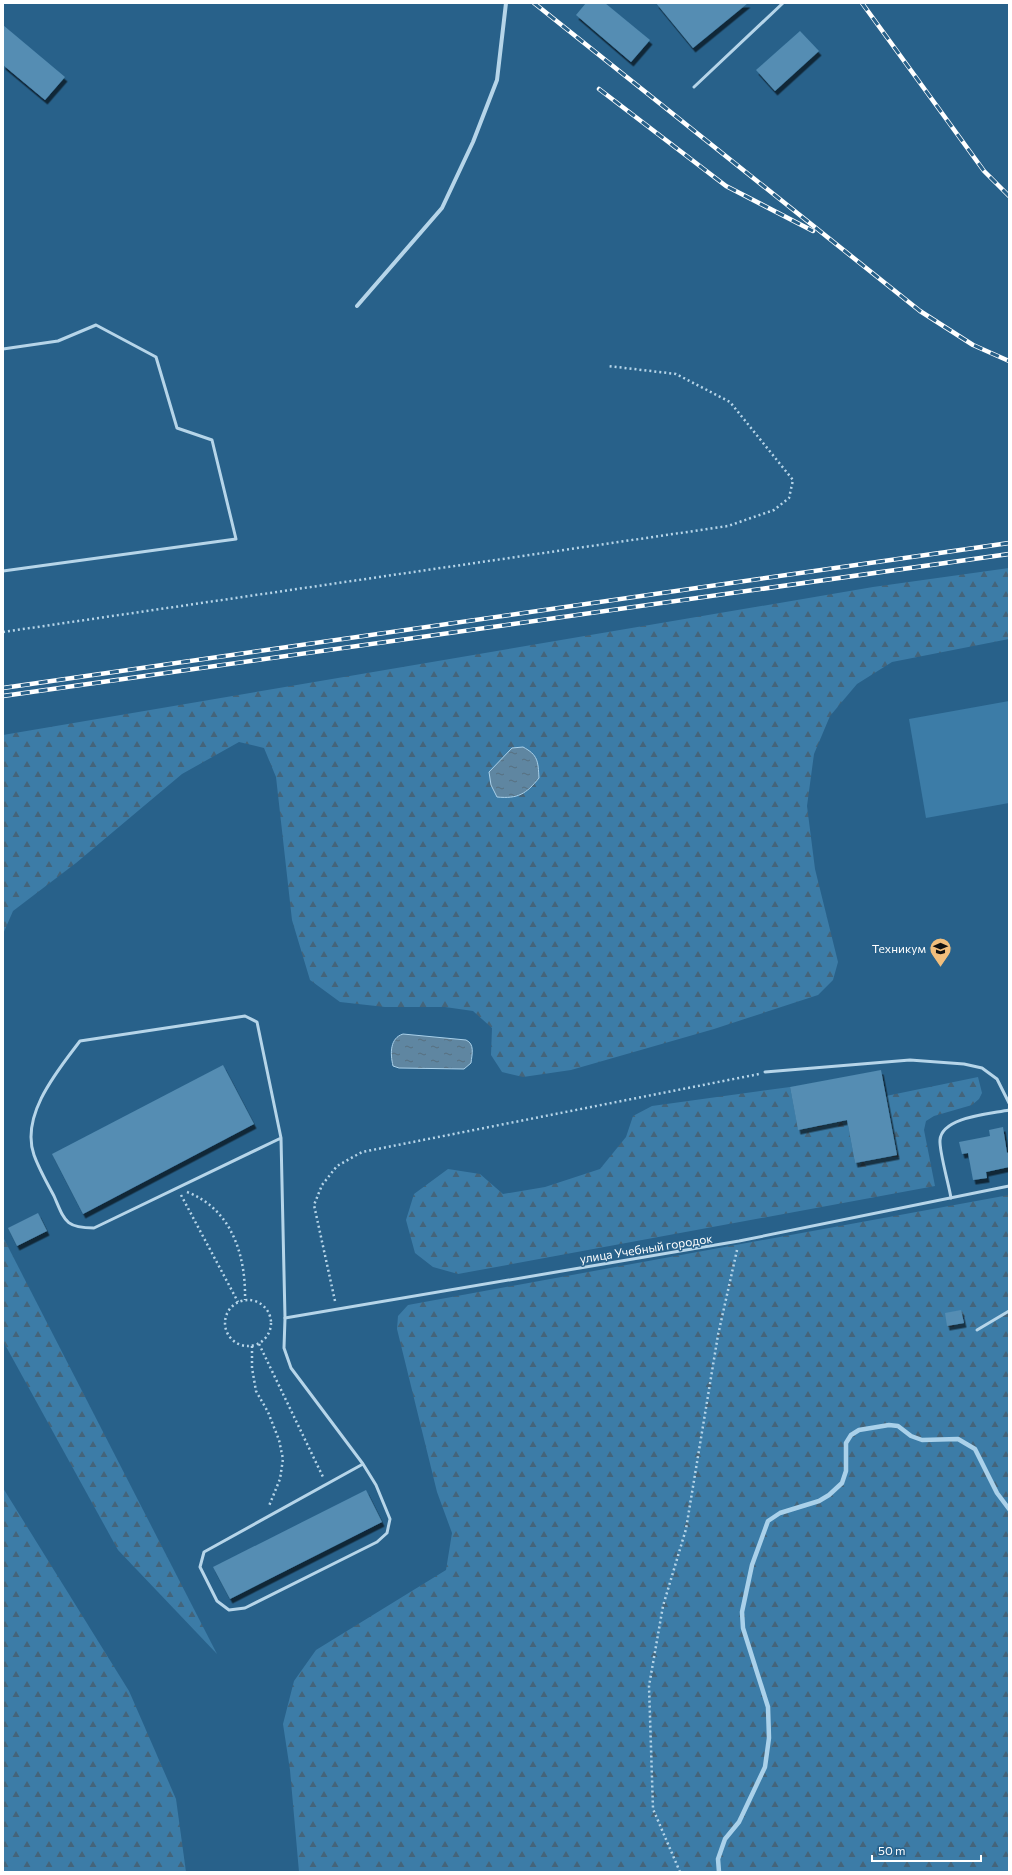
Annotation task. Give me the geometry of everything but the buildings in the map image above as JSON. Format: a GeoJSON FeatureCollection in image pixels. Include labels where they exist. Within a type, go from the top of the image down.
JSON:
{"type":"FeatureCollection","features":[{"type":"Feature","properties":{"kind":"street"},"geometry":{"type":"LineString","coordinates":[[357,306],[442,208],[473,142],[497,80],[506,3]]}},
{"type":"Feature","properties":{"kind":"lane"},"geometry":{"type":"LineString","coordinates":[[694,87],[783,3]]}},
{"type":"Feature","properties":{"kind":"lane"},"geometry":{"type":"LineString","coordinates":[[3,349],[58,341],[96,325],[156,357],[177,428],[212,440],[236,539],[3,571]]}},
{"type":"Feature","properties":{"kind":"lane"},"geometry":{"type":"LineString","coordinates":[[281,1138],[94,1228],[78,1228],[65,1221],[33,1154],[31,1130],[38,1106],[49,1083],[80,1041],[245,1016],[257,1022],[281,1138],[285,1318],[284,1348],[291,1368],[363,1464],[376,1485],[390,1519],[387,1533],[377,1542],[245,1608],[229,1610],[217,1601],[200,1567],[204,1552],[363,1464]]}},
{"type":"Feature","properties":{"kind":"lane"},"geometry":{"type":"LineString","coordinates":[[765,1072],[910,1060],[964,1064],[982,1068],[997,1079],[1009,1102]]}},
{"type":"Feature","properties":{"kind":"lane"},"geometry":{"type":"LineString","coordinates":[[951,1198],[940,1140],[943,1129],[953,1122],[1009,1110]]}},
{"type":"Feature","properties":{"kind":"lane","name":"улица Учебный городок"},"geometry":{"type":"LineString","coordinates":[[285,1318],[337,1308],[739,1242],[1009,1186]]}},
{"type":"Feature","properties":{"kind":"lane"},"geometry":{"type":"LineString","coordinates":[[977,1330],[1009,1311]]}},
{"type":"Feature","properties":{"kind":"path"},"geometry":{"type":"LineString","coordinates":[[3,632],[728,526],[774,510],[789,498],[793,480],[730,402],[676,374],[608,366]]}},
{"type":"Feature","properties":{"kind":"path"},"geometry":{"type":"LineString","coordinates":[[337,1308],[314,1205],[322,1185],[338,1166],[362,1152],[765,1072]]}},
{"type":"Feature","properties":{"kind":"path"},"geometry":{"type":"LineString","coordinates":[[177,1188],[190,1193],[206,1203],[222,1217],[232,1231],[241,1256],[244,1300]]}},
{"type":"Feature","properties":{"kind":"path"},"geometry":{"type":"LineString","coordinates":[[177,1188],[238,1302]]}},
{"type":"Feature","properties":{"kind":"path"},"geometry":{"type":"LineString","coordinates":[[680,1872],[653,1809],[649,1686],[663,1606],[686,1529],[718,1335],[739,1242]]}},
{"type":"Feature","properties":{"kind":"path"},"geometry":{"type":"LineString","coordinates":[[244,1300],[251,1300],[263,1306],[270,1316],[271,1329],[264,1340],[259,1344],[252,1346],[238,1344],[227,1334],[225,1319],[228,1312],[238,1302],[244,1300]]}},
{"type":"Feature","properties":{"kind":"path"},"geometry":{"type":"LineString","coordinates":[[259,1344],[326,1484]]}},
{"type":"Feature","properties":{"kind":"path"},"geometry":{"type":"LineString","coordinates":[[252,1346],[252,1368],[256,1391],[268,1412],[279,1440],[283,1460],[280,1479],[263,1518]]}},
{"type":"Feature","properties":{"kind":"green space"},"geometry":{"type":"Polygon","coordinates":[[[1009,568],[1009,639],[892,662],[857,684],[830,716],[814,754],[807,806],[815,869],[838,962],[833,980],[818,995],[714,1029],[571,1070],[523,1077],[502,1072],[491,1055],[492,1028],[473,1011],[445,1007],[385,1007],[340,1002],[310,980],[292,920],[276,777],[264,748],[239,742],[182,774],[76,863],[13,911],[3,934],[3,735],[873,587],[1009,568]]]}},
{"type":"Feature","properties":{"kind":"green space"},"geometry":{"type":"Polygon","coordinates":[[[1009,701],[1009,803],[926,818],[909,719],[1009,701]]]}},
{"type":"Feature","properties":{"kind":"green space"},"geometry":{"type":"Polygon","coordinates":[[[978,1077],[982,1093],[979,1099],[972,1105],[934,1116],[926,1121],[924,1130],[935,1186],[458,1274],[433,1267],[415,1253],[406,1220],[414,1194],[448,1169],[480,1174],[503,1194],[545,1187],[600,1169],[626,1137],[633,1116],[652,1106],[790,1087],[798,1129],[847,1120],[855,1163],[897,1154],[886,1096],[978,1077]]]}},
{"type":"Feature","properties":{"kind":"green space"},"geometry":{"type":"Polygon","coordinates":[[[1009,1195],[1009,1872],[299,1872],[290,1770],[283,1724],[294,1681],[316,1650],[446,1570],[452,1533],[437,1492],[397,1329],[398,1316],[408,1305],[1009,1195]]]}},
{"type":"Feature","properties":{"kind":"green space"},"geometry":{"type":"Polygon","coordinates":[[[3,1237],[217,1654],[118,1550],[3,1341],[3,1237]]]}},
{"type":"Feature","properties":{"kind":"green space"},"geometry":{"type":"Polygon","coordinates":[[[3,1488],[129,1691],[176,1799],[186,1872],[3,1872],[3,1488]]]}},
{"type":"Feature","properties":{"kind":"water"},"geometry":{"type":"Polygon","coordinates":[[[523,747],[532,753],[536,759],[539,778],[526,792],[511,797],[497,797],[491,785],[489,772],[512,748],[523,747]]]}},
{"type":"Feature","properties":{"kind":"water"},"geometry":{"type":"Polygon","coordinates":[[[403,1034],[466,1040],[472,1047],[471,1063],[464,1069],[399,1068],[393,1066],[391,1051],[393,1042],[403,1034]]]}},
{"type":"Feature","properties":{"kind":"waterway"},"geometry":{"type":"LineString","coordinates":[[719,1872],[718,1859],[725,1839],[739,1822],[765,1767],[769,1738],[768,1707],[743,1628],[742,1612],[752,1565],[768,1521],[780,1513],[819,1501],[829,1495],[842,1483],[846,1471],[846,1443],[851,1435],[859,1430],[889,1425],[898,1426],[911,1436],[922,1440],[958,1439],[975,1449],[997,1493],[1009,1509]]}},
{"type":"Feature","properties":{"kind":"railway"},"geometry":{"type":"LineString","coordinates":[[534,3],[920,311],[973,345],[1009,361]]}},
{"type":"Feature","properties":{"kind":"railway"},"geometry":{"type":"LineString","coordinates":[[862,3],[984,171],[1009,196]]}},
{"type":"Feature","properties":{"kind":"railway"},"geometry":{"type":"LineString","coordinates":[[599,89],[726,186],[813,231]]}},
{"type":"Feature","properties":{"kind":"railway"},"geometry":{"type":"LineString","coordinates":[[3,688],[1009,543]]}},
{"type":"Feature","properties":{"kind":"railway"},"geometry":{"type":"LineString","coordinates":[[3,696],[1009,554]]}},
{"type":"Feature","properties":{"kind":"place","name":"Техникум"},"geometry":{"type":"Point","coordinates":[941,968]}}]}
